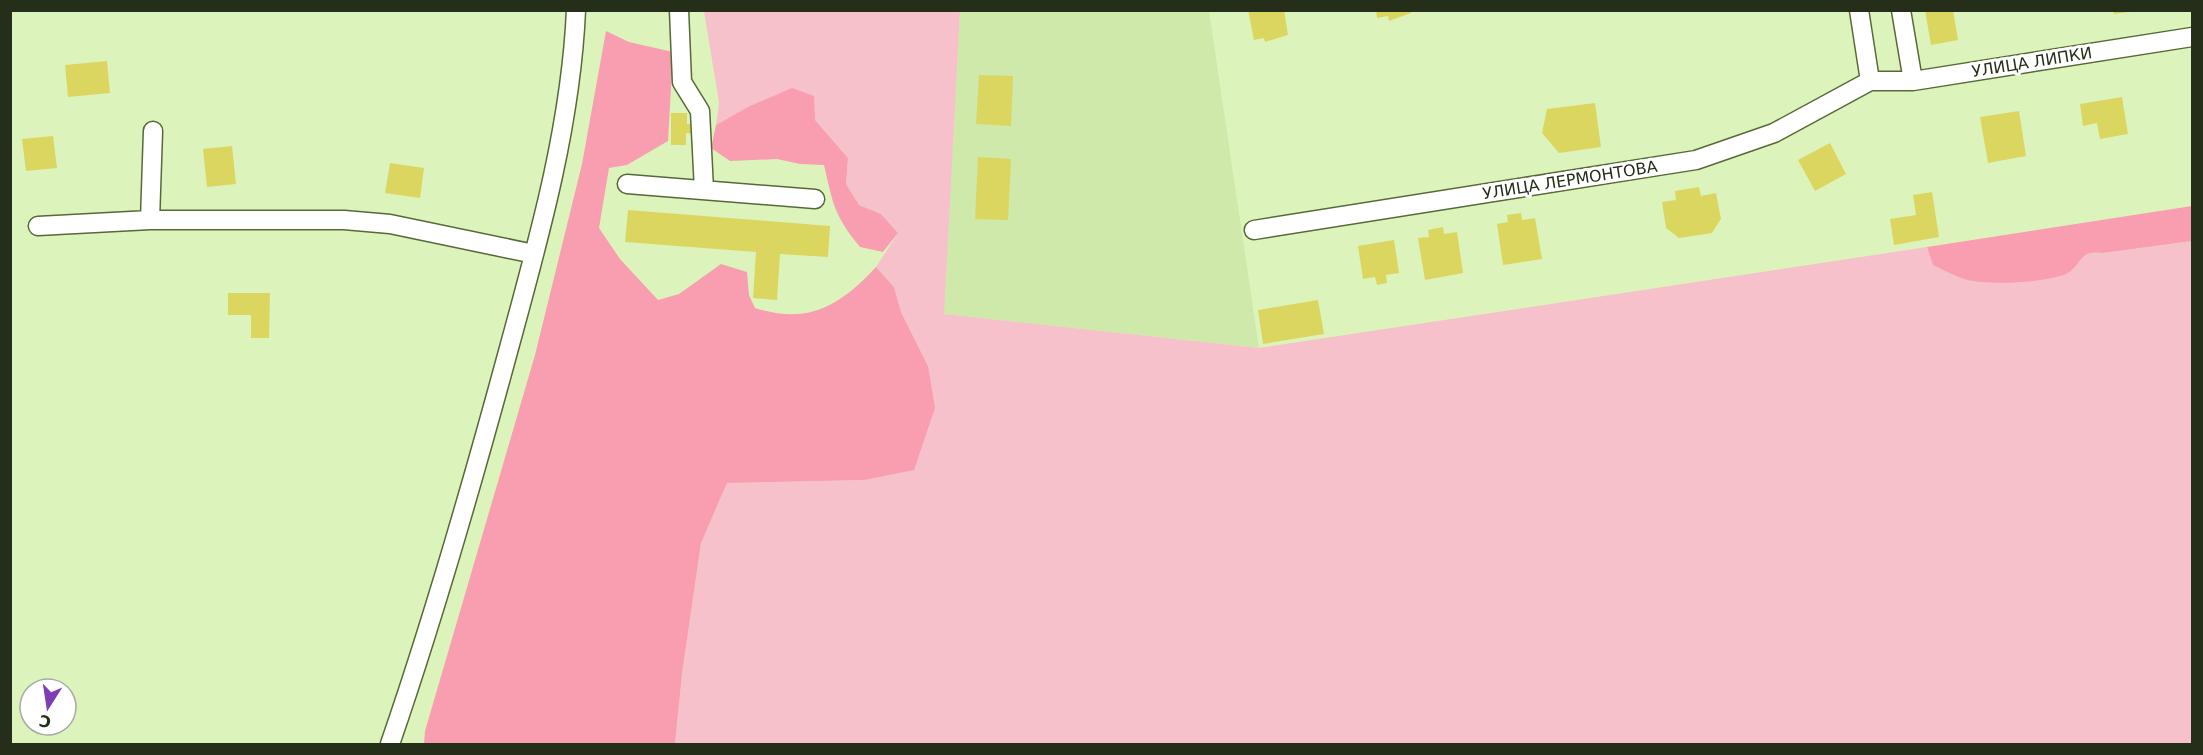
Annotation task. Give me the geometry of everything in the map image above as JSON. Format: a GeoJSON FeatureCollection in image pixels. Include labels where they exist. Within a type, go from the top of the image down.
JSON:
{"type":"FeatureCollection","features":[{"type":"Feature","properties":{"kind":"street"},"geometry":{"type":"LineString","coordinates":[[390,744],[483,444],[534,255],[563,123],[574,53],[576,10]]}},
{"type":"Feature","properties":{"kind":"street"},"geometry":{"type":"LineString","coordinates":[[679,10],[682,82],[700,111],[704,190]]}},
{"type":"Feature","properties":{"kind":"street"},"geometry":{"type":"LineString","coordinates":[[1859,10],[1870,81]]}},
{"type":"Feature","properties":{"kind":"street"},"geometry":{"type":"LineString","coordinates":[[1901,10],[1913,81]]}},
{"type":"Feature","properties":{"kind":"street","name":"УЛИЦА ЛИПКИ"},"geometry":{"type":"LineString","coordinates":[[1870,81],[1913,81],[2193,37]]}},
{"type":"Feature","properties":{"kind":"street","name":"УЛИЦА ЛЕРМОНТОВА"},"geometry":{"type":"LineString","coordinates":[[1254,230],[1696,160],[1774,133],[1870,81]]}},
{"type":"Feature","properties":{"kind":"street"},"geometry":{"type":"LineString","coordinates":[[150,220],[153,131]]}},
{"type":"Feature","properties":{"kind":"street"},"geometry":{"type":"LineString","coordinates":[[627,184],[815,199]]}},
{"type":"Feature","properties":{"kind":"street"},"geometry":{"type":"LineString","coordinates":[[38,226],[150,220],[344,220],[390,224],[534,255]]}},
{"type":"Feature","properties":{"kind":"shaded area"},"geometry":{"type":"Polygon","coordinates":[[[704,11],[960,11],[944,314],[1259,348],[1927,247],[1934,265],[1998,277],[2031,280],[2062,275],[2088,254],[2192,241],[2192,744],[675,744],[682,674],[701,543],[727,483],[864,480],[928,366],[901,312],[894,287],[876,267],[898,233],[881,214],[859,205],[846,184],[848,158],[815,120],[748,107],[716,125],[719,103],[704,11]]]}},
{"type":"Feature","properties":{"kind":"shaded area"},"geometry":{"type":"Polygon","coordinates":[[[960,11],[1209,11],[1259,348],[943,314],[960,11]]]}},
{"type":"Feature","properties":{"kind":"shaded area"},"geometry":{"type":"Polygon","coordinates":[[[606,31],[629,42],[673,52],[668,141],[627,165],[609,168],[599,228],[620,259],[658,300],[679,294],[721,264],[747,272],[749,295],[755,308],[774,313],[791,314],[807,313],[836,302],[863,281],[876,267],[894,287],[901,312],[928,366],[935,408],[914,470],[864,480],[727,483],[701,543],[682,674],[675,744],[424,744],[425,731],[535,355],[582,164],[606,31]]]}},
{"type":"Feature","properties":{"kind":"shaded area"},"geometry":{"type":"Polygon","coordinates":[[[792,88],[814,96],[815,120],[848,158],[846,184],[859,205],[881,214],[898,233],[883,252],[860,247],[845,226],[832,200],[824,165],[800,164],[777,159],[730,161],[711,148],[716,125],[748,107],[792,88]]]}},
{"type":"Feature","properties":{"kind":"shaded area"},"geometry":{"type":"Polygon","coordinates":[[[2192,206],[2192,241],[2089,253],[2066,274],[2045,279],[2003,283],[1968,280],[1933,265],[1927,247],[2192,206]]]}},
{"type":"Feature","properties":{"kind":"building"},"geometry":{"type":"Polygon","coordinates":[[[1248,10],[1284,10],[1288,35],[1265,42],[1264,38],[1254,40],[1248,10]]]}},
{"type":"Feature","properties":{"kind":"building"},"geometry":{"type":"Polygon","coordinates":[[[1376,10],[1411,10],[1411,13],[1389,21],[1388,16],[1377,18],[1376,10]]]}},
{"type":"Feature","properties":{"kind":"building"},"geometry":{"type":"Polygon","coordinates":[[[1925,10],[1953,10],[1958,40],[1931,45],[1925,10]]]}},
{"type":"Feature","properties":{"kind":"building"},"geometry":{"type":"Polygon","coordinates":[[[2113,10],[2129,10],[2129,12],[2114,14],[2113,10]]]}},
{"type":"Feature","properties":{"kind":"building"},"geometry":{"type":"Polygon","coordinates":[[[107,61],[110,93],[68,97],[65,65],[107,61]]]}},
{"type":"Feature","properties":{"kind":"building"},"geometry":{"type":"Polygon","coordinates":[[[979,75],[1013,76],[1011,126],[976,124],[979,75]]]}},
{"type":"Feature","properties":{"kind":"building"},"geometry":{"type":"Polygon","coordinates":[[[2122,97],[2128,134],[2100,139],[2097,123],[2083,126],[2080,104],[2122,97]]]}},
{"type":"Feature","properties":{"kind":"building"},"geometry":{"type":"Polygon","coordinates":[[[1595,103],[1601,147],[1559,153],[1542,133],[1547,109],[1595,103]]]}},
{"type":"Feature","properties":{"kind":"building"},"geometry":{"type":"Polygon","coordinates":[[[2019,111],[2026,156],[1988,163],[1980,117],[2019,111]]]}},
{"type":"Feature","properties":{"kind":"building"},"geometry":{"type":"Polygon","coordinates":[[[671,113],[687,113],[687,124],[694,124],[694,134],[686,133],[686,145],[671,145],[671,113]]]}},
{"type":"Feature","properties":{"kind":"building"},"geometry":{"type":"Polygon","coordinates":[[[53,136],[57,168],[26,171],[22,139],[53,136]]]}},
{"type":"Feature","properties":{"kind":"building"},"geometry":{"type":"Polygon","coordinates":[[[1830,143],[1846,174],[1815,191],[1798,160],[1830,143]]]}},
{"type":"Feature","properties":{"kind":"building"},"geometry":{"type":"Polygon","coordinates":[[[232,146],[236,184],[207,187],[203,149],[232,146]]]}},
{"type":"Feature","properties":{"kind":"building"},"geometry":{"type":"Polygon","coordinates":[[[978,157],[1011,159],[1008,220],[975,219],[978,157]]]}},
{"type":"Feature","properties":{"kind":"building"},"geometry":{"type":"Polygon","coordinates":[[[390,163],[424,168],[420,198],[385,193],[390,163]]]}},
{"type":"Feature","properties":{"kind":"building"},"geometry":{"type":"Polygon","coordinates":[[[1699,187],[1701,196],[1716,193],[1721,219],[1712,233],[1679,238],[1666,228],[1662,202],[1676,200],[1675,191],[1699,187]]]}},
{"type":"Feature","properties":{"kind":"building"},"geometry":{"type":"Polygon","coordinates":[[[1932,192],[1939,237],[1894,245],[1890,219],[1916,215],[1913,195],[1932,192]]]}},
{"type":"Feature","properties":{"kind":"building"},"geometry":{"type":"Polygon","coordinates":[[[628,210],[830,226],[828,257],[780,254],[777,300],[753,298],[756,252],[625,242],[628,210]]]}},
{"type":"Feature","properties":{"kind":"building"},"geometry":{"type":"Polygon","coordinates":[[[1521,213],[1522,220],[1535,218],[1542,259],[1503,265],[1497,224],[1508,222],[1507,215],[1521,213]]]}},
{"type":"Feature","properties":{"kind":"building"},"geometry":{"type":"Polygon","coordinates":[[[1443,227],[1444,234],[1457,232],[1463,273],[1425,280],[1418,238],[1429,237],[1428,230],[1443,227]]]}},
{"type":"Feature","properties":{"kind":"building"},"geometry":{"type":"Polygon","coordinates":[[[1394,240],[1399,273],[1386,275],[1387,283],[1377,285],[1375,277],[1363,279],[1358,246],[1394,240]]]}},
{"type":"Feature","properties":{"kind":"building"},"geometry":{"type":"Polygon","coordinates":[[[228,293],[270,293],[269,338],[251,338],[251,315],[228,315],[228,293]]]}},
{"type":"Feature","properties":{"kind":"building"},"geometry":{"type":"Polygon","coordinates":[[[1318,300],[1324,334],[1263,344],[1258,310],[1318,300]]]}}]}
